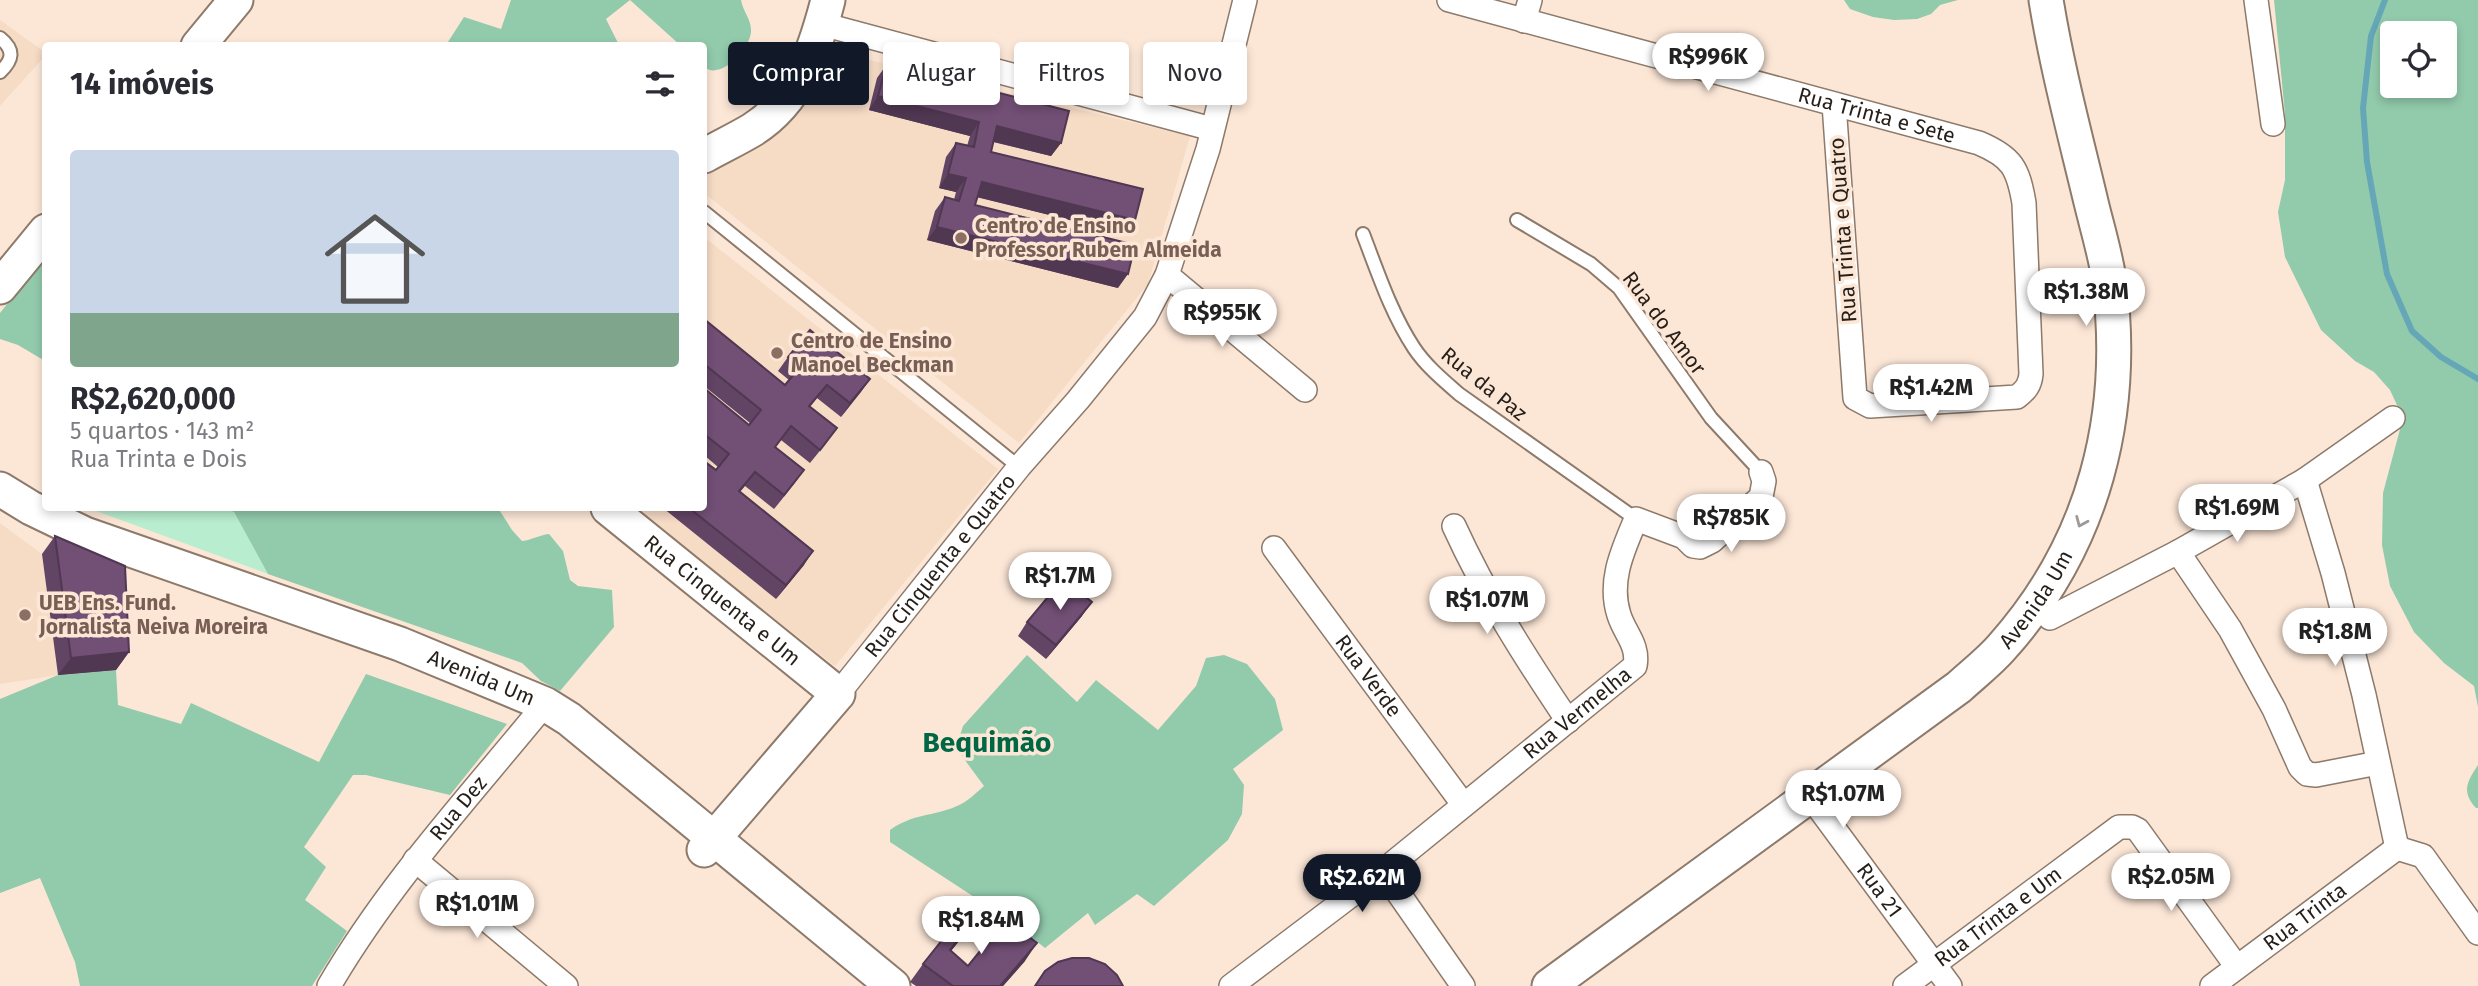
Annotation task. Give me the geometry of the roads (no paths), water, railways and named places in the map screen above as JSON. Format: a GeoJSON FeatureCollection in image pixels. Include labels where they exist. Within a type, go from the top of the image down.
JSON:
{"type":"FeatureCollection","features":[{"type":"Feature","properties":{"kind":"main road"},"geometry":{"type":"LineString","coordinates":[[201,42],[236,0]]}},
{"type":"Feature","properties":{"kind":"main road","name":"Avenida Um"},"geometry":{"type":"LineString","coordinates":[[1585,986],[1959,687],[2001,648],[2033,607],[2078,530],[2095,487],[2106,437],[2115,380],[2114,328],[2108,276],[2053,41],[2046,0]]}},
{"type":"Feature","properties":{"kind":"main road","name":"Avenida Um"},"geometry":{"type":"LineString","coordinates":[[1549,986],[1976,697],[2017,659],[2050,618],[2083,569],[2103,528],[2118,486],[2128,431],[2133,373],[2126,271],[2067,0]]}},
{"type":"Feature","properties":{"kind":"main road"},"geometry":{"type":"LineString","coordinates":[[707,154],[754,129],[774,113],[796,88],[825,12]]}},
{"type":"Feature","properties":{"kind":"main road"},"geometry":{"type":"LineString","coordinates":[[0,287],[42,236]]}},
{"type":"Feature","properties":{"kind":"main road","name":"Avenida Um"},"geometry":{"type":"LineString","coordinates":[[0,489],[31,508],[85,534],[400,644],[541,708]]}},
{"type":"Feature","properties":{"kind":"main road","name":"Avenida Um"},"geometry":{"type":"LineString","coordinates":[[0,507],[83,547],[569,719],[866,986]]}},
{"type":"Feature","properties":{"kind":"main road","name":"Rua Cinquenta e Um"},"geometry":{"type":"LineString","coordinates":[[612,511],[838,694]]}},
{"type":"Feature","properties":{"kind":"main road","name":"Rua Cinquenta e Quatro"},"geometry":{"type":"LineString","coordinates":[[709,844],[838,694]]}},
{"type":"Feature","properties":{"kind":"main road","name":"Avenida Um"},"geometry":{"type":"LineString","coordinates":[[709,844],[893,986]]}},
{"type":"Feature","properties":{"kind":"street","name":"Rua Cinquenta e Quatro"},"geometry":{"type":"LineString","coordinates":[[838,694],[1019,467],[1145,317],[1167,275],[1208,149],[1245,0]]}},
{"type":"Feature","properties":{"kind":"street","name":"Rua Trinta e Sete"},"geometry":{"type":"LineString","coordinates":[[1449,0],[1527,10],[1834,104],[1979,143],[1997,151],[2012,162],[2021,181],[2024,202],[2031,374],[2030,384],[2017,397]]}},
{"type":"Feature","properties":{"kind":"street"},"geometry":{"type":"LineString","coordinates":[[2256,0],[2273,124]]}},
{"type":"Feature","properties":{"kind":"street"},"geometry":{"type":"LineString","coordinates":[[825,12],[1212,129]]}},
{"type":"Feature","properties":{"kind":"street","name":"Rua Trinta e Quatro"},"geometry":{"type":"LineString","coordinates":[[1834,104],[1855,398],[1870,406],[2017,397]]}},
{"type":"Feature","properties":{"kind":"street"},"geometry":{"type":"LineString","coordinates":[[1167,275],[1305,390]]}},
{"type":"Feature","properties":{"kind":"street"},"geometry":{"type":"LineString","coordinates":[[2050,618],[2178,552],[2305,480],[2393,418]]}},
{"type":"Feature","properties":{"kind":"street"},"geometry":{"type":"LineString","coordinates":[[1636,519],[1684,537],[1700,547],[1712,541],[1761,497],[1764,481],[1761,472]]}},
{"type":"Feature","properties":{"kind":"street"},"geometry":{"type":"LineString","coordinates":[[2305,480],[2347,627],[2397,848],[2423,856],[2478,933]]}},
{"type":"Feature","properties":{"kind":"street","name":"Rua Vermelha"},"geometry":{"type":"LineString","coordinates":[[1231,986],[1383,871],[1635,666],[1637,655],[1633,642],[1618,612],[1616,575],[1636,519]]}},
{"type":"Feature","properties":{"kind":"street"},"geometry":{"type":"LineString","coordinates":[[1454,526],[1479,580],[1524,655],[1568,720]]}},
{"type":"Feature","properties":{"kind":"street","name":"Rua Verde"},"geometry":{"type":"LineString","coordinates":[[1274,548],[1463,804]]}},
{"type":"Feature","properties":{"kind":"street"},"geometry":{"type":"LineString","coordinates":[[2178,552],[2230,629],[2274,709],[2300,767],[2307,774],[2316,775],[2378,764]]}},
{"type":"Feature","properties":{"kind":"street","name":"Rua Dez"},"geometry":{"type":"LineString","coordinates":[[329,986],[355,941],[415,860],[541,708]]}},
{"type":"Feature","properties":{"kind":"street","name":"Rua 21"},"geometry":{"type":"LineString","coordinates":[[1815,804],[1950,986]]}},
{"type":"Feature","properties":{"kind":"street","name":"Rua Trinta e Um"},"geometry":{"type":"LineString","coordinates":[[1905,986],[2125,825],[2138,830],[2237,967]]}},
{"type":"Feature","properties":{"kind":"street","name":"Rua Trinta"},"geometry":{"type":"LineString","coordinates":[[2212,986],[2397,848]]}},
{"type":"Feature","properties":{"kind":"street"},"geometry":{"type":"LineString","coordinates":[[415,860],[566,986]]}},
{"type":"Feature","properties":{"kind":"street"},"geometry":{"type":"LineString","coordinates":[[1383,871],[1463,986]]}},
{"type":"Feature","properties":{"kind":"lane"},"geometry":{"type":"LineString","coordinates":[[0,38],[11,50],[12,56],[0,72]]}},
{"type":"Feature","properties":{"kind":"lane"},"geometry":{"type":"LineString","coordinates":[[707,214],[1019,467]]}},
{"type":"Feature","properties":{"kind":"lane","name":"Rua do Amor"},"geometry":{"type":"LineString","coordinates":[[1517,220],[1591,264],[1619,288],[1711,418],[1761,472]]}},
{"type":"Feature","properties":{"kind":"lane","name":"Rua da Paz"},"geometry":{"type":"LineString","coordinates":[[1363,234],[1389,302],[1414,349],[1433,371],[1459,394],[1636,519]]}},
{"type":"Feature","properties":{"kind":"waterway"},"geometry":{"type":"LineString","coordinates":[[2385,0],[2371,36],[2363,108],[2367,162],[2387,274],[2412,331],[2441,357],[2478,379]]}},
{"type":"Feature","properties":{"kind":"place","name":"Centro de Ensino Professor Rubem Almeida"},"geometry":{"type":"Point","coordinates":[961,238]}},
{"type":"Feature","properties":{"kind":"place","name":"Centro de Ensino Manoel Beckman"},"geometry":{"type":"Point","coordinates":[777,353]}},
{"type":"Feature","properties":{"kind":"place","name":"UEB Ens. Fund. Jornalista Neiva Moreira"},"geometry":{"type":"Point","coordinates":[25,615]}},
{"type":"Feature","properties":{"kind":"district","name":"Bequimão"},"geometry":{"type":"Point","coordinates":[987,742]}}]}
